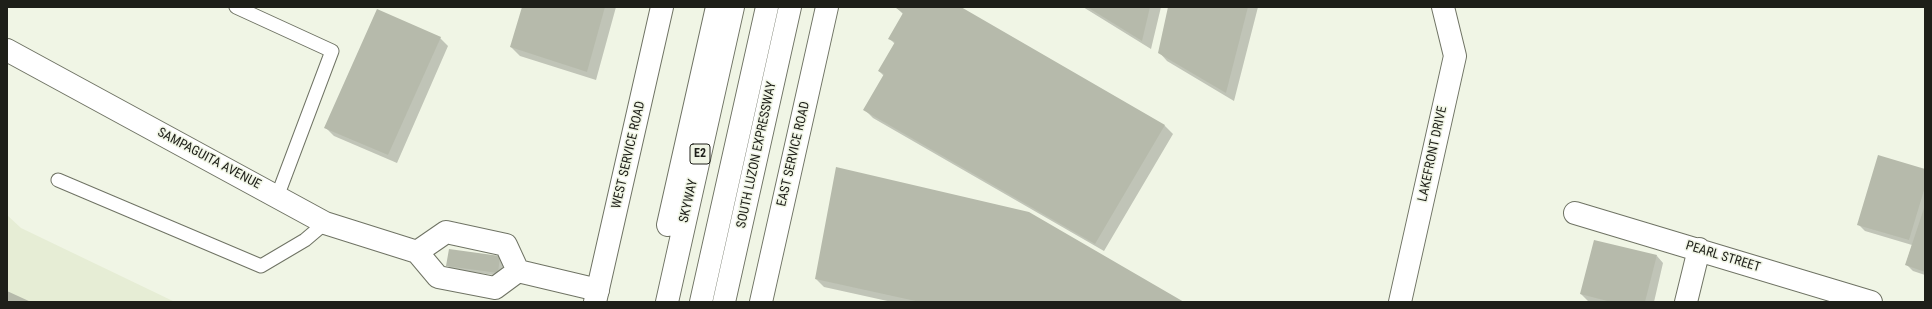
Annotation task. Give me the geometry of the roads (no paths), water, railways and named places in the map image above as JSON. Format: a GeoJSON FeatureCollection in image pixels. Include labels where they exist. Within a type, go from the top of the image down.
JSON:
{"type":"FeatureCollection","features":[{"type":"Feature","properties":{"kind":"main road","name":"WEST SERVICE ROAD"},"geometry":{"type":"LineString","coordinates":[[597,296],[662,7]]}},
{"type":"Feature","properties":{"kind":"main road","name":"E2"},"geometry":{"type":"LineString","coordinates":[[651,302],[717,7]]}},
{"type":"Feature","properties":{"kind":"main road","name":"SKYWAY"},"geometry":{"type":"LineString","coordinates":[[667,302],[733,7]]}},
{"type":"Feature","properties":{"kind":"main road"},"geometry":{"type":"LineString","coordinates":[[701,302],[767,7]]}},
{"type":"Feature","properties":{"kind":"main road","name":"SOUTH LUZON EXPRESSWAY"},"geometry":{"type":"LineString","coordinates":[[724,302],[790,7]]}},
{"type":"Feature","properties":{"kind":"main road","name":"EAST SERVICE ROAD"},"geometry":{"type":"LineString","coordinates":[[761,302],[827,7]]}},
{"type":"Feature","properties":{"kind":"main road","name":"LAKEFRONT DRIVE"},"geometry":{"type":"LineString","coordinates":[[1400,302],[1455,56],[1443,7]]}},
{"type":"Feature","properties":{"kind":"main road","name":"SAMPAGUITA AVENUE"},"geometry":{"type":"LineString","coordinates":[[7,50],[325,223],[417,252]]}},
{"type":"Feature","properties":{"kind":"main road","name":"PEARL STREET"},"geometry":{"type":"LineString","coordinates":[[1575,213],[1871,302]]}},
{"type":"Feature","properties":{"kind":"main road"},"geometry":{"type":"LineString","coordinates":[[518,271],[495,288],[438,277],[417,252],[446,232],[506,245],[518,271],[597,296]]}},
{"type":"Feature","properties":{"kind":"main road"},"geometry":{"type":"LineString","coordinates":[[1686,302],[1698,249]]}},
{"type":"Feature","properties":{"kind":"lane"},"geometry":{"type":"LineString","coordinates":[[236,7],[332,51],[277,197]]}},
{"type":"Feature","properties":{"kind":"lane"},"geometry":{"type":"LineString","coordinates":[[58,180],[262,266],[305,240],[325,223]]}}]}
